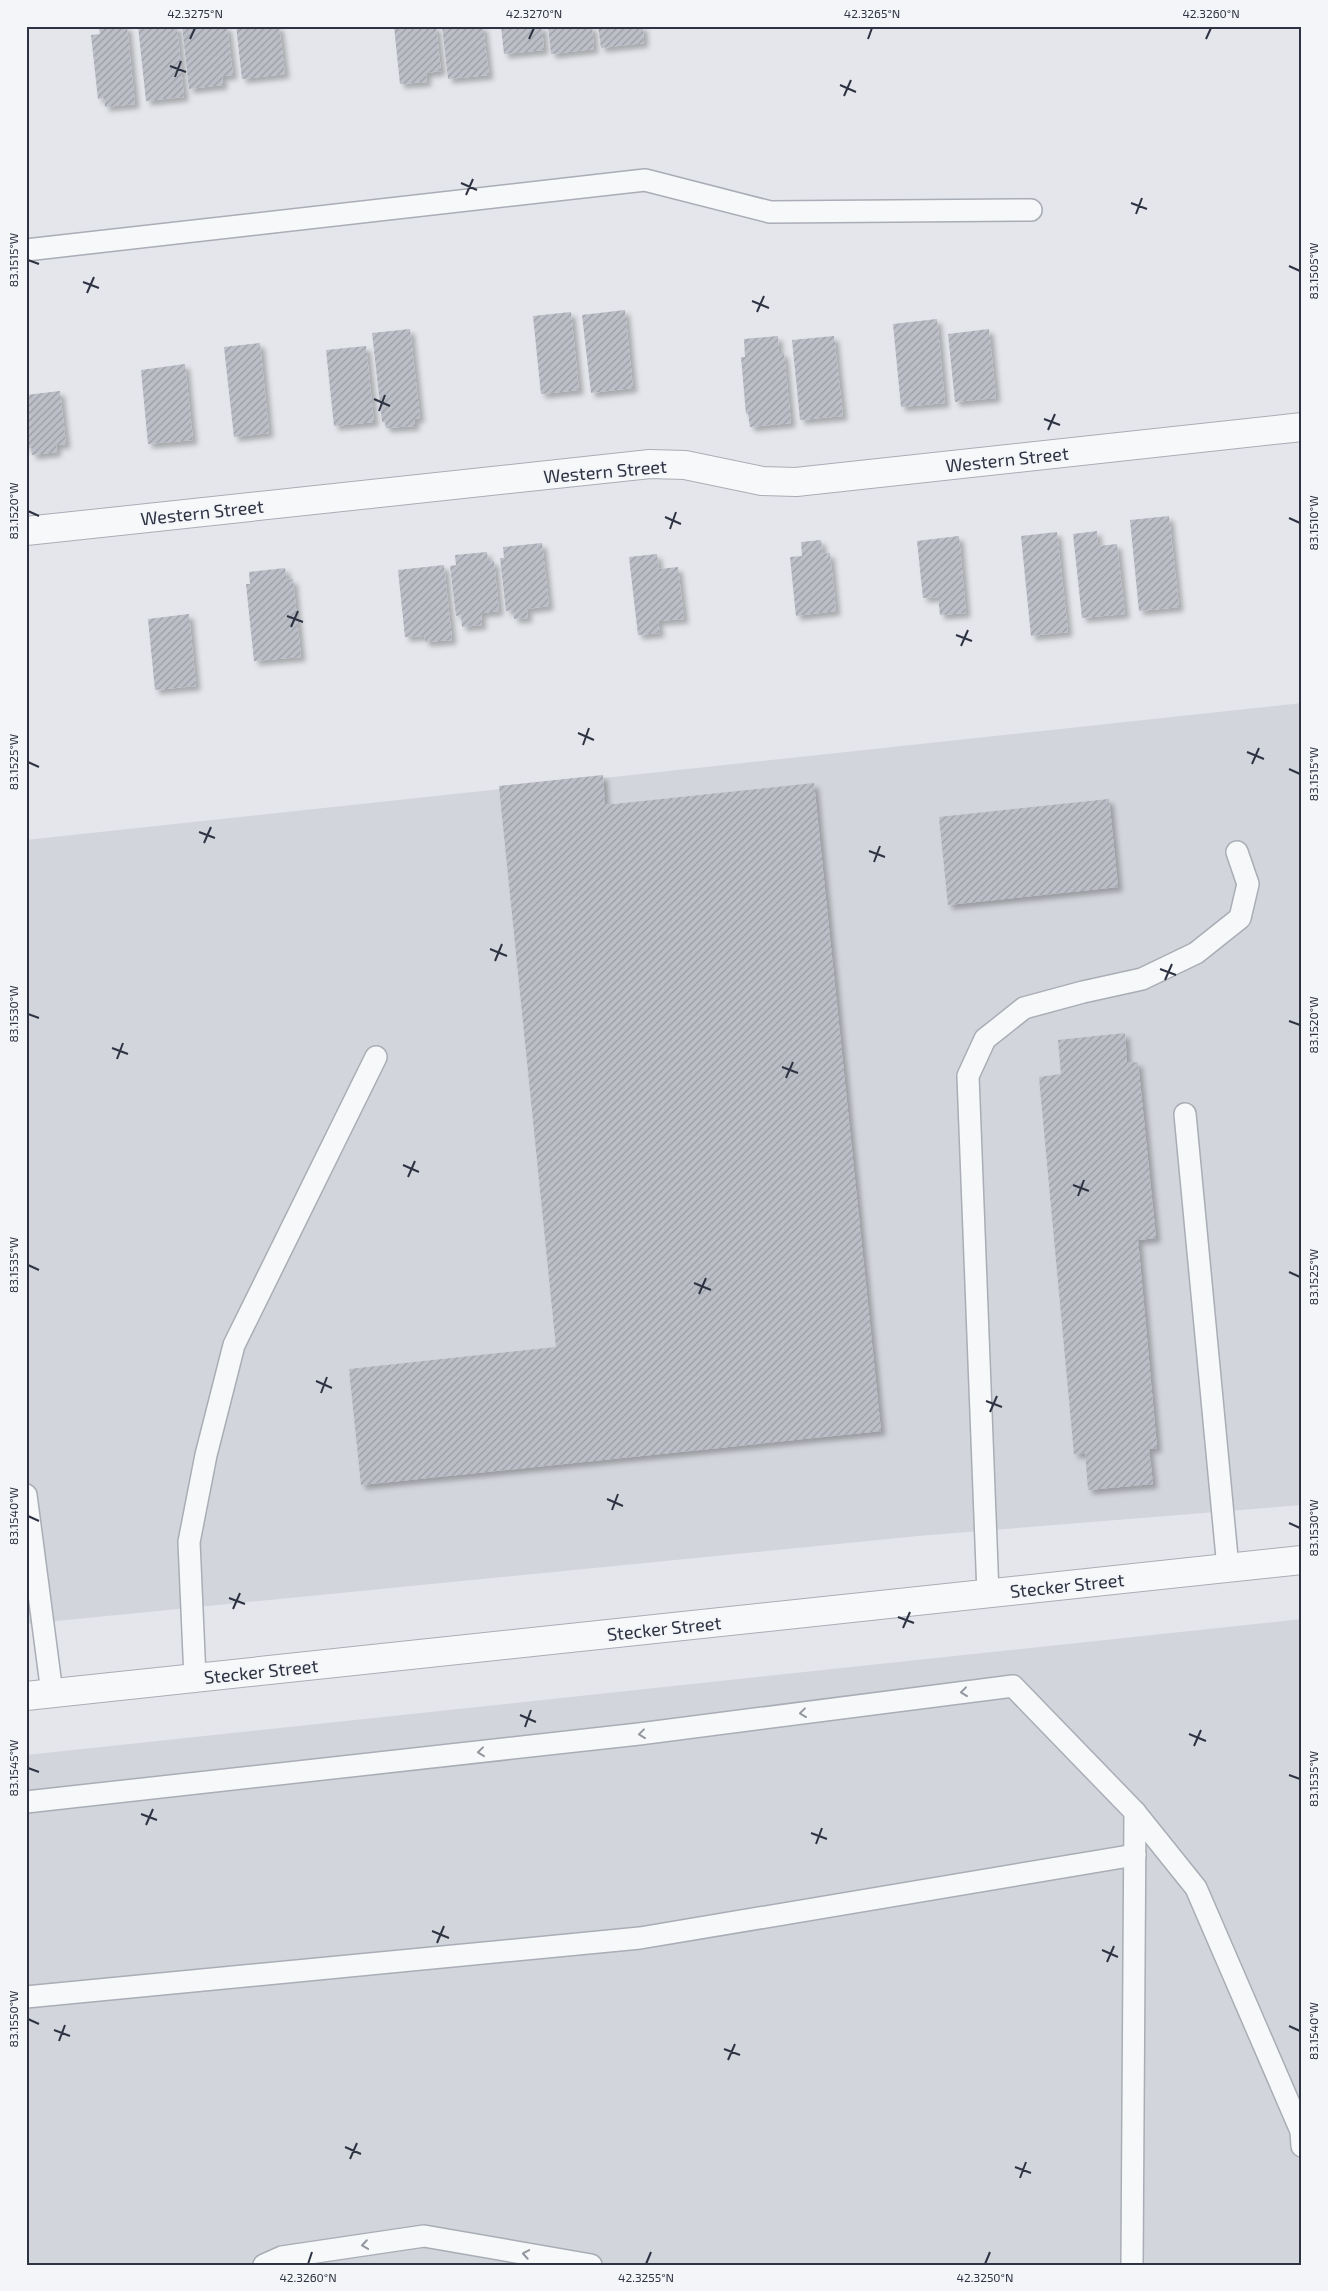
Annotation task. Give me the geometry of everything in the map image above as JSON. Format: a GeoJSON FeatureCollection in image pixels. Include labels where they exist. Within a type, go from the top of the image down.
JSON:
{"type":"FeatureCollection","features":[{"type":"Feature","properties":{"kind":"street","name":"Western Street"},"geometry":{"type":"LineString","coordinates":[[26,531],[650,464],[685,465],[762,481],[796,482],[1302,427]]}},
{"type":"Feature","properties":{"kind":"street","name":"Stecker Street"},"geometry":{"type":"LineString","coordinates":[[39,1694],[1302,1560]]}},
{"type":"Feature","properties":{"kind":"lane"},"geometry":{"type":"LineString","coordinates":[[26,250],[645,180],[770,212],[1031,210]]}},
{"type":"Feature","properties":{"kind":"lane"},"geometry":{"type":"LineString","coordinates":[[988,1594],[968,1076],[985,1039],[1024,1008],[1142,979],[1196,953],[1240,918],[1248,884],[1237,852]]}},
{"type":"Feature","properties":{"kind":"lane"},"geometry":{"type":"LineString","coordinates":[[195,1678],[189,1542],[206,1455],[234,1345],[376,1057]]}},
{"type":"Feature","properties":{"kind":"lane"},"geometry":{"type":"LineString","coordinates":[[1185,1114],[1228,1568]]}},
{"type":"Feature","properties":{"kind":"lane"},"geometry":{"type":"LineString","coordinates":[[26,1495],[39,1694]]}},
{"type":"Feature","properties":{"kind":"lane"},"geometry":{"type":"LineString","coordinates":[[26,1802],[639,1734],[1013,1686],[1135,1812],[1196,1888],[1301,2131],[1302,2146]]}},
{"type":"Feature","properties":{"kind":"lane"},"geometry":{"type":"LineString","coordinates":[[1132,2265],[1135,1812]]}},
{"type":"Feature","properties":{"kind":"lane"},"geometry":{"type":"LineString","coordinates":[[26,1997],[640,1938],[1135,1855]]}},
{"type":"Feature","properties":{"kind":"lane"},"geometry":{"type":"LineString","coordinates":[[264,2265],[282,2257],[424,2236],[591,2265]]}},
{"type":"Feature","properties":{"kind":"shaded area"},"geometry":{"type":"Polygon","coordinates":[[[1302,703],[1302,1505],[918,1536],[26,1624],[26,840],[1302,703]]]}},
{"type":"Feature","properties":{"kind":"shaded area"},"geometry":{"type":"Polygon","coordinates":[[[1302,1619],[1302,2265],[26,2265],[26,1755],[1302,1619]]]}},
{"type":"Feature","properties":{"kind":"building"},"geometry":{"type":"Polygon","coordinates":[[[127,26],[135,104],[105,107],[104,98],[98,99],[91,35],[100,34],[99,27],[127,26]]]}},
{"type":"Feature","properties":{"kind":"building"},"geometry":{"type":"Polygon","coordinates":[[[138,26],[177,26],[184,97],[146,101],[138,26]]]}},
{"type":"Feature","properties":{"kind":"building"},"geometry":{"type":"Polygon","coordinates":[[[182,26],[227,26],[233,75],[222,76],[223,85],[189,89],[182,26]]]}},
{"type":"Feature","properties":{"kind":"building"},"geometry":{"type":"Polygon","coordinates":[[[236,26],[279,26],[285,74],[242,79],[236,26]]]}},
{"type":"Feature","properties":{"kind":"building"},"geometry":{"type":"Polygon","coordinates":[[[394,26],[436,26],[441,71],[426,73],[427,82],[400,84],[394,26]]]}},
{"type":"Feature","properties":{"kind":"building"},"geometry":{"type":"Polygon","coordinates":[[[442,26],[483,26],[489,75],[448,79],[442,26]]]}},
{"type":"Feature","properties":{"kind":"building"},"geometry":{"type":"Polygon","coordinates":[[[501,26],[542,26],[544,50],[504,54],[501,26]]]}},
{"type":"Feature","properties":{"kind":"building"},"geometry":{"type":"Polygon","coordinates":[[[548,26],[592,26],[594,49],[551,54],[548,26]]]}},
{"type":"Feature","properties":{"kind":"building"},"geometry":{"type":"Polygon","coordinates":[[[598,26],[643,26],[644,43],[601,48],[598,26]]]}},
{"type":"Feature","properties":{"kind":"building"},"geometry":{"type":"Polygon","coordinates":[[[625,310],[633,388],[591,393],[582,315],[625,310]]]}},
{"type":"Feature","properties":{"kind":"building"},"geometry":{"type":"Polygon","coordinates":[[[571,312],[579,390],[541,394],[533,316],[571,312]]]}},
{"type":"Feature","properties":{"kind":"building"},"geometry":{"type":"Polygon","coordinates":[[[937,319],[945,403],[901,407],[893,324],[937,319]]]}},
{"type":"Feature","properties":{"kind":"building"},"geometry":{"type":"Polygon","coordinates":[[[410,329],[420,418],[414,419],[415,426],[386,428],[385,422],[382,422],[372,333],[410,329]]]}},
{"type":"Feature","properties":{"kind":"building"},"geometry":{"type":"Polygon","coordinates":[[[989,329],[996,398],[955,402],[948,334],[989,329]]]}},
{"type":"Feature","properties":{"kind":"building"},"geometry":{"type":"Polygon","coordinates":[[[778,336],[779,353],[784,353],[791,423],[750,427],[748,413],[746,414],[741,357],[745,357],[744,339],[778,336]]]}},
{"type":"Feature","properties":{"kind":"building"},"geometry":{"type":"Polygon","coordinates":[[[834,336],[843,416],[800,420],[792,340],[834,336]]]}},
{"type":"Feature","properties":{"kind":"building"},"geometry":{"type":"Polygon","coordinates":[[[260,343],[269,433],[234,437],[224,347],[260,343]]]}},
{"type":"Feature","properties":{"kind":"building"},"geometry":{"type":"Polygon","coordinates":[[[366,346],[374,422],[334,426],[326,350],[366,346]]]}},
{"type":"Feature","properties":{"kind":"building"},"geometry":{"type":"Polygon","coordinates":[[[185,364],[193,440],[148,444],[141,370],[185,364]]]}},
{"type":"Feature","properties":{"kind":"building"},"geometry":{"type":"Polygon","coordinates":[[[60,391],[66,444],[56,445],[57,452],[32,455],[32,448],[26,448],[26,395],[60,391]]]}},
{"type":"Feature","properties":{"kind":"building"},"geometry":{"type":"Polygon","coordinates":[[[1169,516],[1179,607],[1139,611],[1130,520],[1169,516]]]}},
{"type":"Feature","properties":{"kind":"building"},"geometry":{"type":"Polygon","coordinates":[[[1097,531],[1098,546],[1117,544],[1125,614],[1082,618],[1073,534],[1097,531]]]}},
{"type":"Feature","properties":{"kind":"building"},"geometry":{"type":"Polygon","coordinates":[[[1057,532],[1068,632],[1031,636],[1021,536],[1057,532]]]}},
{"type":"Feature","properties":{"kind":"building"},"geometry":{"type":"Polygon","coordinates":[[[959,536],[966,613],[940,615],[938,597],[923,598],[917,541],[959,536]]]}},
{"type":"Feature","properties":{"kind":"building"},"geometry":{"type":"Polygon","coordinates":[[[821,540],[823,554],[830,553],[836,611],[796,616],[790,557],[802,556],[801,542],[821,540]]]}},
{"type":"Feature","properties":{"kind":"building"},"geometry":{"type":"Polygon","coordinates":[[[542,543],[549,606],[527,609],[528,618],[514,619],[513,610],[506,611],[500,558],[504,558],[503,547],[542,543]]]}},
{"type":"Feature","properties":{"kind":"building"},"geometry":{"type":"Polygon","coordinates":[[[487,552],[488,561],[494,561],[499,611],[481,613],[482,625],[462,627],[461,615],[456,616],[450,566],[456,565],[455,555],[487,552]]]}},
{"type":"Feature","properties":{"kind":"building"},"geometry":{"type":"Polygon","coordinates":[[[657,554],[659,569],[678,567],[684,619],[658,621],[660,633],[638,635],[629,557],[657,554]]]}},
{"type":"Feature","properties":{"kind":"building"},"geometry":{"type":"Polygon","coordinates":[[[444,565],[452,640],[425,642],[424,636],[405,637],[398,570],[444,565]]]}},
{"type":"Feature","properties":{"kind":"building"},"geometry":{"type":"Polygon","coordinates":[[[285,568],[287,580],[293,579],[301,657],[254,661],[246,584],[250,584],[249,572],[285,568]]]}},
{"type":"Feature","properties":{"kind":"building"},"geometry":{"type":"Polygon","coordinates":[[[189,614],[196,686],[155,690],[148,619],[189,614]]]}},
{"type":"Feature","properties":{"kind":"building"},"geometry":{"type":"Polygon","coordinates":[[[603,775],[605,805],[814,783],[881,1431],[361,1485],[349,1369],[556,1347],[499,786],[603,775]]]}},
{"type":"Feature","properties":{"kind":"building"},"geometry":{"type":"Polygon","coordinates":[[[1109,799],[1118,887],[948,905],[939,817],[1109,799]]]}},
{"type":"Feature","properties":{"kind":"building"},"geometry":{"type":"Polygon","coordinates":[[[1125,1033],[1127,1063],[1138,1062],[1156,1238],[1138,1240],[1157,1448],[1149,1449],[1153,1484],[1088,1490],[1085,1453],[1074,1454],[1039,1077],[1061,1074],[1058,1040],[1125,1033]]]}}]}
